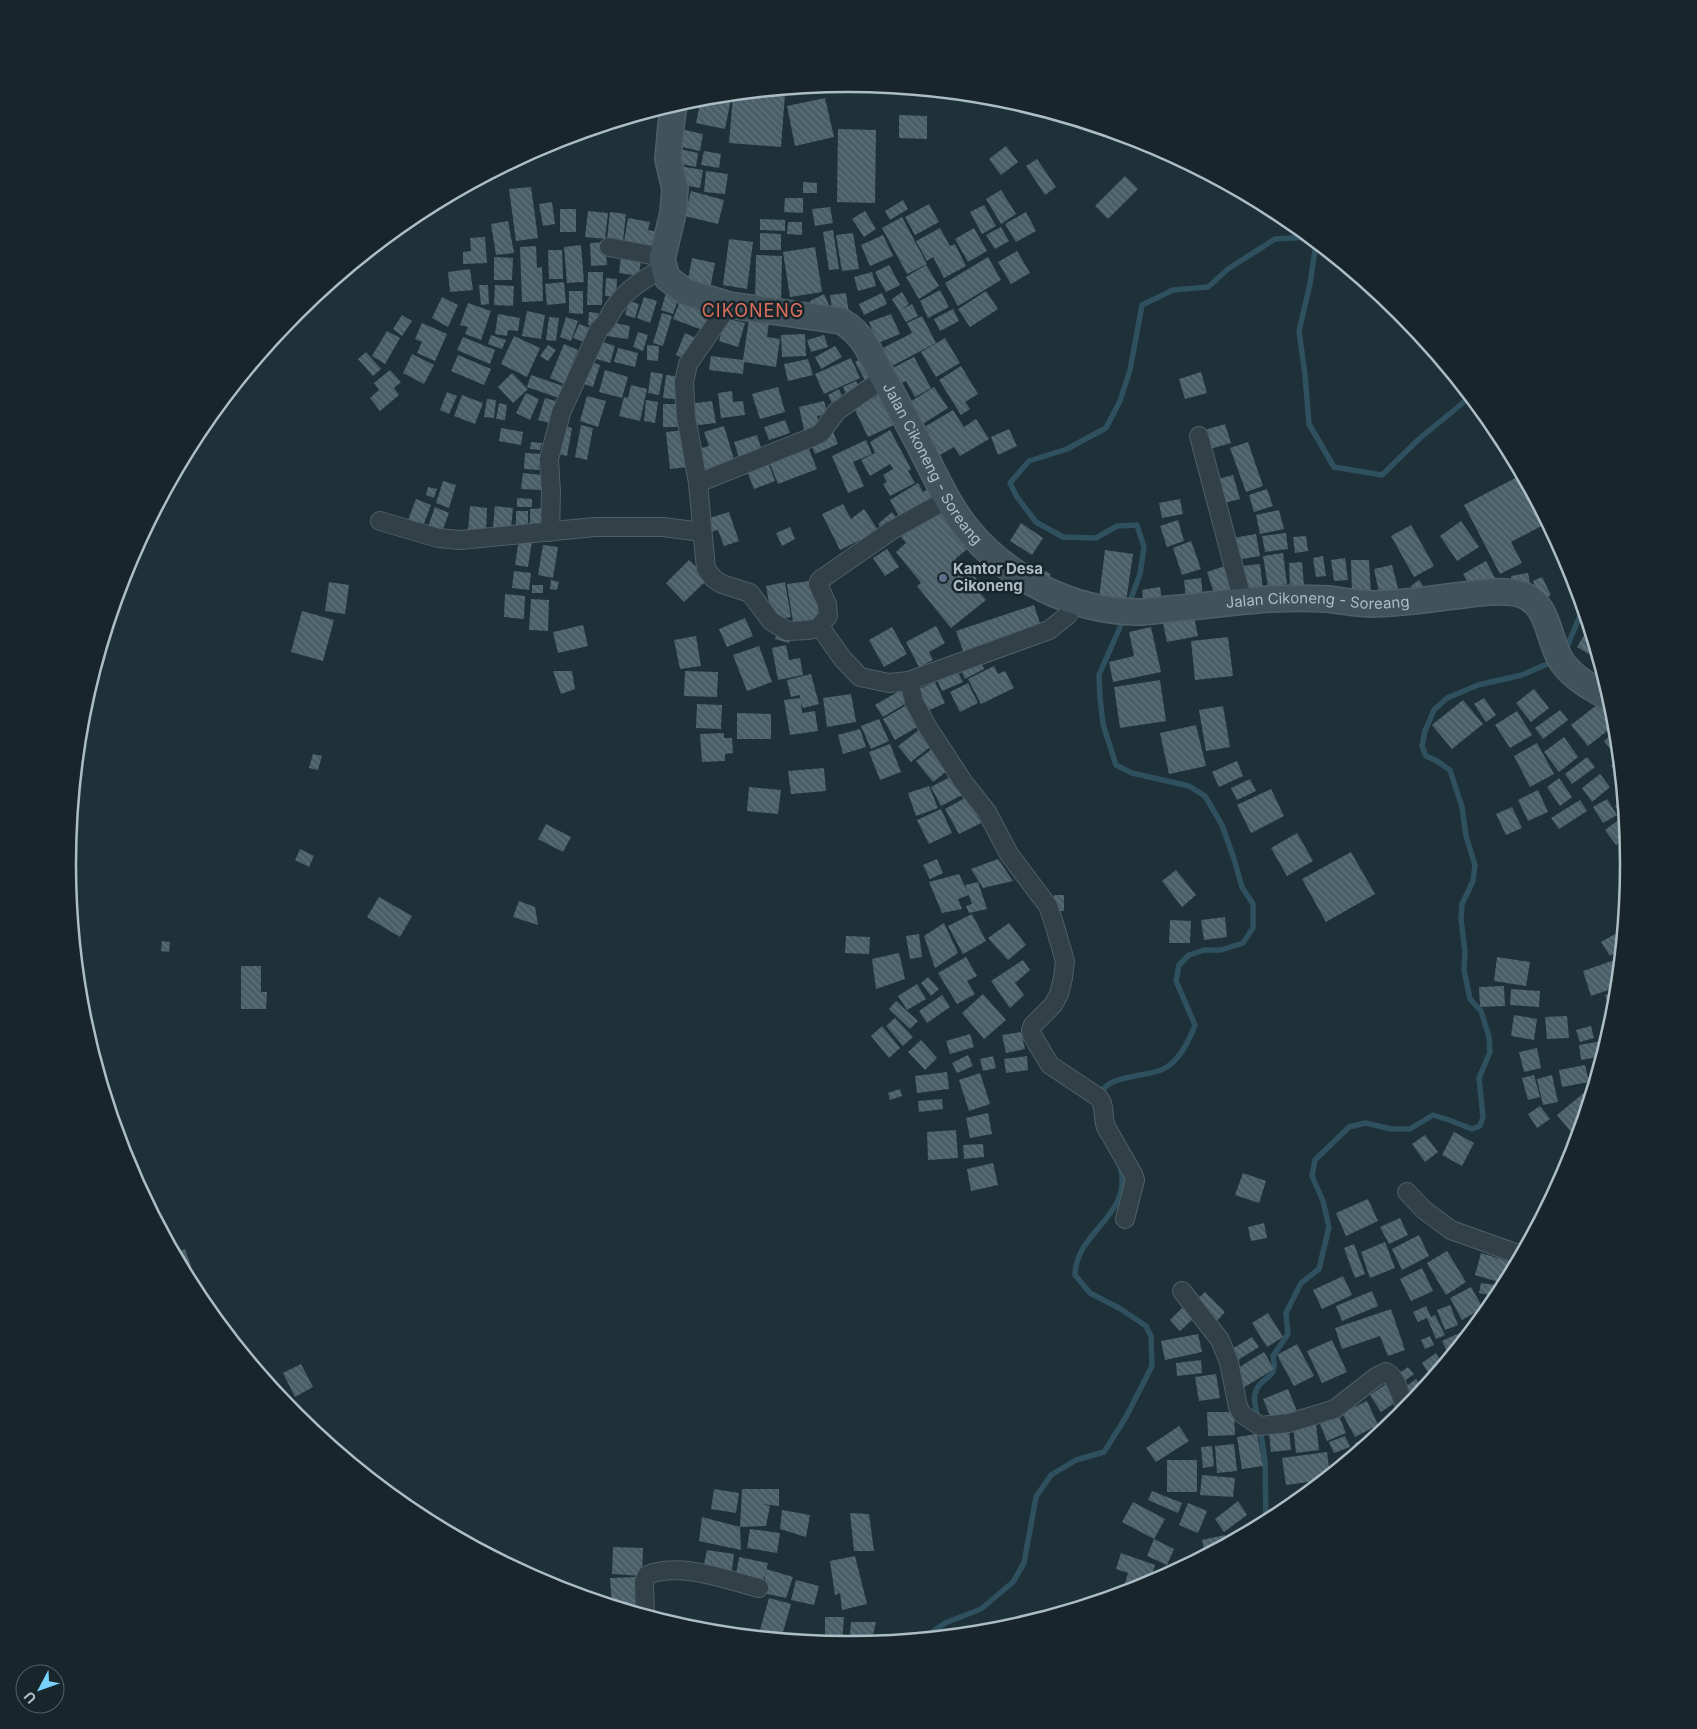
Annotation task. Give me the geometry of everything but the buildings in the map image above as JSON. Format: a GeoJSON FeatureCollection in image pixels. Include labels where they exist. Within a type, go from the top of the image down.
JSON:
{"type":"FeatureCollection","features":[{"type":"Feature","properties":{"kind":"street"},"geometry":{"type":"LineString","coordinates":[[550,532],[551,492],[549,459],[561,413],[599,329],[609,320],[610,312],[618,302],[651,275],[663,262],[673,213],[675,189],[668,159],[672,113]]}},
{"type":"Feature","properties":{"kind":"street"},"geometry":{"type":"LineString","coordinates":[[610,247],[663,262]]}},
{"type":"Feature","properties":{"kind":"street","name":"Jalan Cikoneng - Soreang"},"geometry":{"type":"LineString","coordinates":[[663,262],[667,278],[686,292],[729,304],[841,321],[850,326],[860,335],[948,499],[968,530],[991,555],[1015,573],[1071,601],[1107,609],[1137,612],[1271,599],[1328,599],[1374,604],[1487,592],[1522,594],[1530,598],[1537,605],[1546,621],[1557,654],[1568,670],[1580,681],[1601,693]]}},
{"type":"Feature","properties":{"kind":"street"},"geometry":{"type":"LineString","coordinates":[[729,304],[688,364],[684,382],[686,417],[698,483],[706,569],[714,579],[734,590],[750,594],[771,621],[788,631],[818,628],[828,616],[827,604],[818,584],[820,580],[892,530],[948,499]]}},
{"type":"Feature","properties":{"kind":"street"},"geometry":{"type":"LineString","coordinates":[[698,483],[820,434],[837,411],[884,378]]}},
{"type":"Feature","properties":{"kind":"street"},"geometry":{"type":"LineString","coordinates":[[1199,436],[1243,602]]}},
{"type":"Feature","properties":{"kind":"street"},"geometry":{"type":"LineString","coordinates":[[380,521],[438,538],[460,540],[595,527],[663,527],[702,532]]}},
{"type":"Feature","properties":{"kind":"street"},"geometry":{"type":"LineString","coordinates":[[818,628],[823,631],[842,658],[860,677],[890,683],[909,681],[1049,630],[1068,615],[1071,601]]}},
{"type":"Feature","properties":{"kind":"street"},"geometry":{"type":"LineString","coordinates":[[909,681],[914,702],[928,728],[964,783],[987,812],[1009,854],[1048,906],[1065,961],[1063,978],[1059,994],[1053,1005],[1033,1025],[1032,1035],[1050,1065],[1098,1097],[1103,1104],[1106,1127],[1135,1180],[1125,1218]]}},
{"type":"Feature","properties":{"kind":"street"},"geometry":{"type":"LineString","coordinates":[[1407,1192],[1424,1210],[1451,1230],[1516,1253]]}},
{"type":"Feature","properties":{"kind":"street"},"geometry":{"type":"LineString","coordinates":[[1182,1291],[1220,1340],[1229,1362],[1238,1407],[1242,1414],[1260,1426],[1289,1422],[1335,1409],[1376,1377],[1386,1372],[1394,1379],[1403,1403]]}},
{"type":"Feature","properties":{"kind":"street"},"geometry":{"type":"LineString","coordinates":[[645,1609],[644,1582],[647,1575],[659,1571],[682,1570],[759,1588]]}},
{"type":"Feature","properties":{"kind":"waterway"},"geometry":{"type":"LineString","coordinates":[[1129,604],[1140,574],[1144,547],[1137,525],[1117,526],[1096,538],[1063,537],[1036,522],[1017,497],[1010,483],[1029,461],[1067,449],[1106,428],[1120,401],[1130,370],[1142,305],[1173,290],[1208,287],[1228,269],[1275,239],[1299,238]]}},
{"type":"Feature","properties":{"kind":"waterway"},"geometry":{"type":"LineString","coordinates":[[1315,249],[1310,284],[1299,331],[1309,424],[1334,467],[1382,475],[1419,439],[1466,400]]}},
{"type":"Feature","properties":{"kind":"waterway"},"geometry":{"type":"LineString","coordinates":[[1564,651],[1580,616]]}},
{"type":"Feature","properties":{"kind":"waterway"},"geometry":{"type":"LineString","coordinates":[[1098,1096],[1103,1089],[1117,1080],[1161,1070],[1178,1057],[1195,1025],[1176,981],[1179,965],[1189,955],[1204,950],[1221,950],[1243,943],[1253,928],[1253,904],[1242,887],[1222,825],[1205,796],[1189,786],[1132,773],[1116,765],[1103,724],[1099,675],[1124,618]]}},
{"type":"Feature","properties":{"kind":"waterway"},"geometry":{"type":"LineString","coordinates":[[1258,1419],[1255,1403],[1257,1388],[1273,1370],[1273,1356],[1288,1334],[1286,1313],[1301,1283],[1319,1269],[1329,1227],[1323,1201],[1312,1176],[1315,1160],[1349,1127],[1366,1123],[1391,1129],[1410,1129],[1433,1115],[1472,1129],[1480,1126],[1483,1117],[1479,1078],[1490,1052],[1489,1037],[1481,1011],[1470,999],[1464,970],[1465,952],[1461,919],[1462,904],[1473,881],[1475,865],[1466,836],[1462,807],[1450,770],[1426,756],[1422,746],[1425,731],[1434,710],[1447,698],[1478,685],[1522,675],[1554,661]]}},
{"type":"Feature","properties":{"kind":"waterway"},"geometry":{"type":"LineString","coordinates":[[933,1632],[945,1623],[981,1609],[1013,1582],[1024,1563],[1036,1497],[1051,1475],[1076,1460],[1104,1452],[1126,1417],[1152,1366],[1151,1336],[1146,1326],[1119,1308],[1090,1293],[1075,1275],[1078,1259],[1084,1246],[1112,1211],[1119,1198],[1122,1183],[1120,1166]]}},
{"type":"Feature","properties":{"kind":"waterway"},"geometry":{"type":"LineString","coordinates":[[1260,1428],[1265,1461],[1266,1514]]}},
{"type":"Feature","properties":{"kind":"place","name":"Kantor Desa Cikoneng"},"geometry":{"type":"Point","coordinates":[943,578]}},
{"type":"Feature","properties":{"kind":"district","name":"CIKONENG"},"geometry":{"type":"Point","coordinates":[753,311]}}]}
